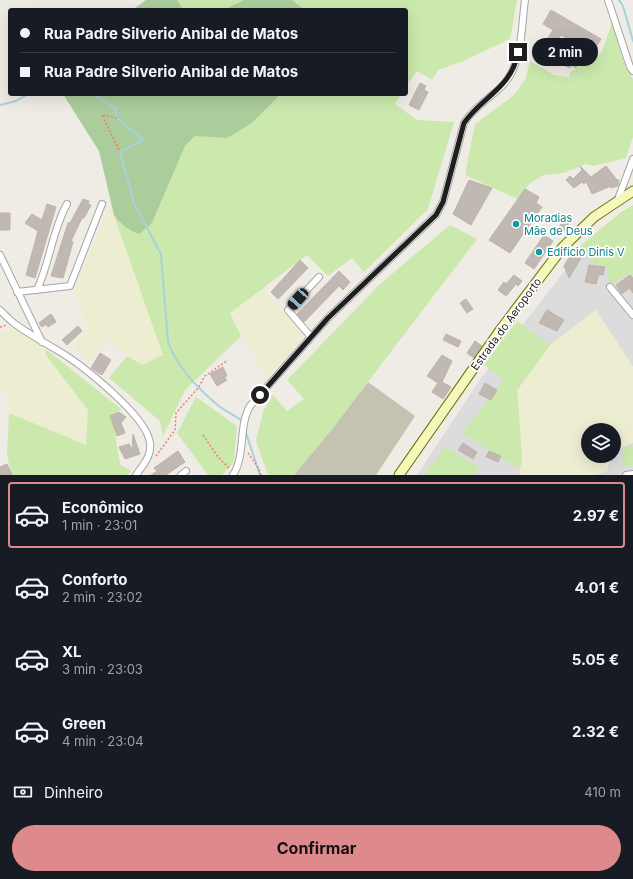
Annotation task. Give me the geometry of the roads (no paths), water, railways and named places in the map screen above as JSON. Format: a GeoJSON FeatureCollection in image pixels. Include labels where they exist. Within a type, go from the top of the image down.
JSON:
{"type":"FeatureCollection","features":[{"type":"Feature","properties":{"kind":"main road","name":"Estrada do Aeroporto"},"geometry":{"type":"LineString","coordinates":[[399,475],[501,328],[563,247],[594,217],[633,191]]}},
{"type":"Feature","properties":{"kind":"street"},"geometry":{"type":"LineString","coordinates":[[234,474],[246,413],[311,337],[436,215],[443,202],[464,123],[472,112],[502,86],[510,76],[516,64],[525,0]]}},
{"type":"Feature","properties":{"kind":"street"},"geometry":{"type":"LineString","coordinates":[[608,0],[630,67],[633,71]]}},
{"type":"Feature","properties":{"kind":"street"},"geometry":{"type":"LineString","coordinates":[[617,202],[633,159]]}},
{"type":"Feature","properties":{"kind":"street"},"geometry":{"type":"LineString","coordinates":[[37,290],[43,277],[58,220],[67,204]]}},
{"type":"Feature","properties":{"kind":"street"},"geometry":{"type":"LineString","coordinates":[[17,292],[70,286],[102,204]]}},
{"type":"Feature","properties":{"kind":"street"},"geometry":{"type":"LineString","coordinates":[[0,255],[42,343]]}},
{"type":"Feature","properties":{"kind":"street"},"geometry":{"type":"LineString","coordinates":[[311,337],[288,310],[319,277]]}},
{"type":"Feature","properties":{"kind":"street"},"geometry":{"type":"LineString","coordinates":[[610,287],[633,315]]}},
{"type":"Feature","properties":{"kind":"street"},"geometry":{"type":"LineString","coordinates":[[0,310],[14,323],[42,343],[57,350],[105,386],[139,418],[146,430],[151,451],[148,459],[136,475]]}},
{"type":"Feature","properties":{"kind":"street"},"geometry":{"type":"LineString","coordinates":[[626,475],[633,474]]}},
{"type":"Feature","properties":{"kind":"waterway"},"geometry":{"type":"LineString","coordinates":[[619,0],[623,6],[633,41]]}},
{"type":"Feature","properties":{"kind":"waterway"},"geometry":{"type":"LineString","coordinates":[[0,105],[16,101],[25,96]]}},
{"type":"Feature","properties":{"kind":"waterway"},"geometry":{"type":"LineString","coordinates":[[96,96],[115,108],[117,118],[143,140],[120,152],[134,203],[161,254],[168,342],[172,351],[189,377],[204,393],[220,407],[243,422]]}},
{"type":"Feature","properties":{"kind":"waterway"},"geometry":{"type":"LineString","coordinates":[[245,430],[260,475]]}},
{"type":"Feature","properties":{"kind":"place","name":"Moradias Mãe de Deus"},"geometry":{"type":"Point","coordinates":[516,224]}},
{"type":"Feature","properties":{"kind":"place","name":"Edifício Dinis V"},"geometry":{"type":"Point","coordinates":[539,252]}}]}
